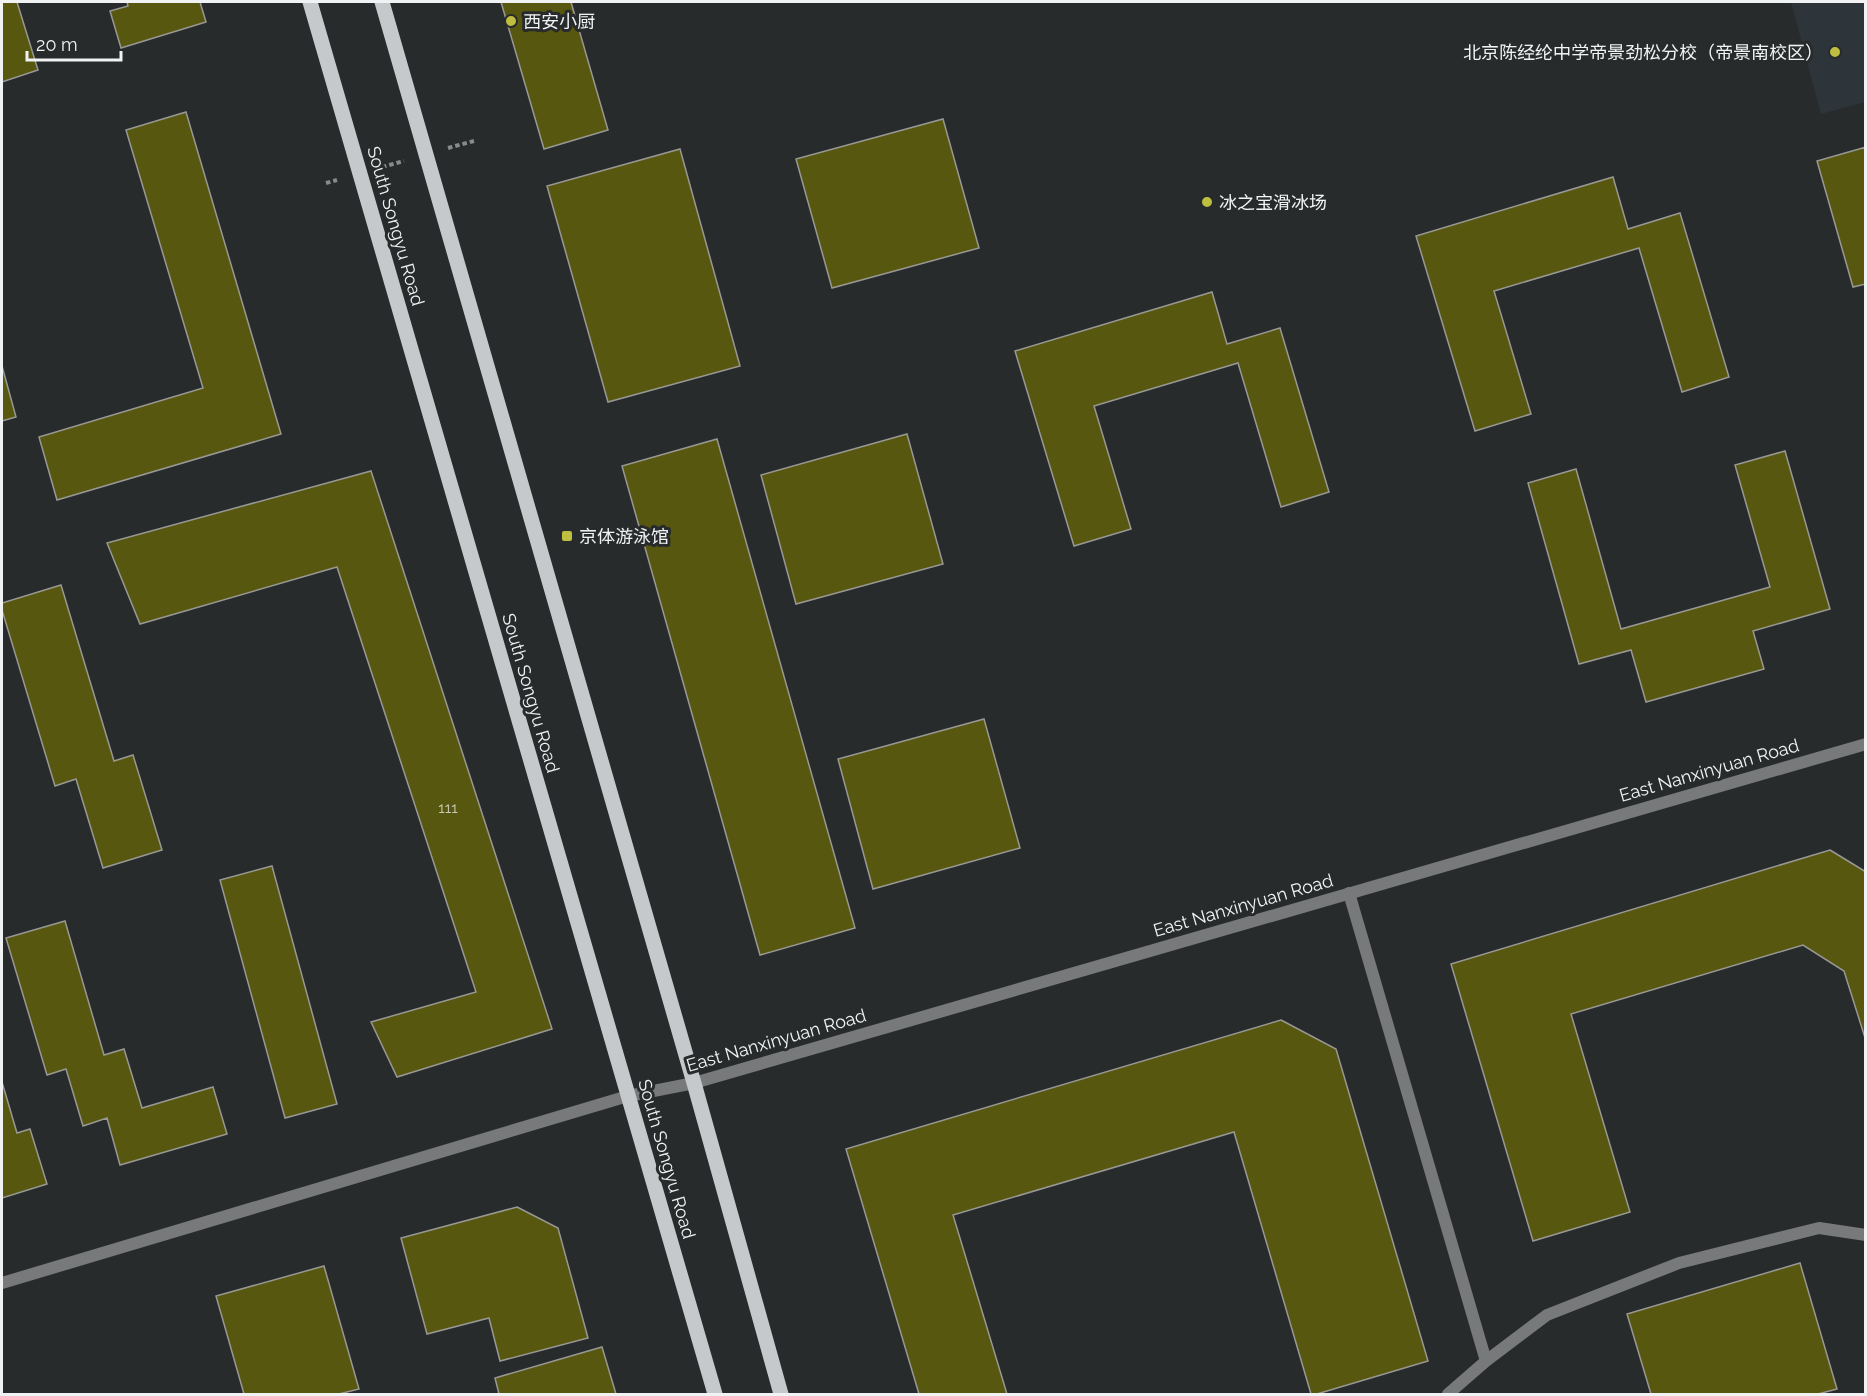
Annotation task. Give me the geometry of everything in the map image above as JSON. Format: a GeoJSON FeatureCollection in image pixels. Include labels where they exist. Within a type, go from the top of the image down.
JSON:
{"type":"FeatureCollection","features":[{"type":"Feature","properties":{"kind":"main road","name":"South Songyu Road"},"geometry":{"type":"LineString","coordinates":[[310,2],[715,1395]]}},
{"type":"Feature","properties":{"kind":"main road"},"geometry":{"type":"LineString","coordinates":[[382,2],[694,1083],[781,1395]]}},
{"type":"Feature","properties":{"kind":"street","name":"East Nanxinyuan Road"},"geometry":{"type":"LineString","coordinates":[[2,1283],[628,1096],[694,1083],[1866,744]]}},
{"type":"Feature","properties":{"kind":"street"},"geometry":{"type":"LineString","coordinates":[[1349,893],[1486,1361]]}},
{"type":"Feature","properties":{"kind":"street"},"geometry":{"type":"LineString","coordinates":[[1448,1395],[1486,1361],[1547,1315],[1679,1263],[1819,1228],[1866,1235]]}},
{"type":"Feature","properties":{"kind":"path"},"geometry":{"type":"LineString","coordinates":[[440,151],[474,141]]}},
{"type":"Feature","properties":{"kind":"path"},"geometry":{"type":"LineString","coordinates":[[372,170],[406,161]]}},
{"type":"Feature","properties":{"kind":"path"},"geometry":{"type":"LineString","coordinates":[[326,183],[338,180]]}},
{"type":"Feature","properties":{"kind":"shaded area","name":"北京陈经纶中学帝景劲松分校（帝景南校区）"},"geometry":{"type":"Polygon","coordinates":[[[1791,2],[1865,2],[1865,102],[1821,114],[1791,2]]]}},
{"type":"Feature","properties":{"kind":"building"},"geometry":{"type":"Polygon","coordinates":[[[2,2],[17,2],[38,70],[2,82],[2,2]]]}},
{"type":"Feature","properties":{"kind":"building"},"geometry":{"type":"Polygon","coordinates":[[[127,2],[200,2],[206,22],[121,48],[110,11],[128,6],[127,2]]]}},
{"type":"Feature","properties":{"kind":"building"},"geometry":{"type":"Polygon","coordinates":[[[501,2],[571,2],[608,130],[544,149],[501,2]]]}},
{"type":"Feature","properties":{"kind":"building"},"geometry":{"type":"Polygon","coordinates":[[[186,112],[281,434],[57,500],[39,437],[203,388],[126,130],[186,112]]]}},
{"type":"Feature","properties":{"kind":"building"},"geometry":{"type":"Polygon","coordinates":[[[943,119],[979,248],[832,288],[796,159],[943,119]]]}},
{"type":"Feature","properties":{"kind":"building"},"geometry":{"type":"Polygon","coordinates":[[[1866,147],[1866,284],[1853,287],[1817,161],[1866,147]]]}},
{"type":"Feature","properties":{"kind":"building"},"geometry":{"type":"Polygon","coordinates":[[[680,149],[740,366],[608,402],[547,186],[680,149]]]}},
{"type":"Feature","properties":{"kind":"building"},"geometry":{"type":"Polygon","coordinates":[[[1613,177],[1628,229],[1680,213],[1729,377],[1682,392],[1639,248],[1494,291],[1531,414],[1475,431],[1416,236],[1613,177]]]}},
{"type":"Feature","properties":{"kind":"building"},"geometry":{"type":"Polygon","coordinates":[[[1212,292],[1227,344],[1280,328],[1329,492],[1281,507],[1238,363],[1094,406],[1131,529],[1074,546],[1015,351],[1212,292]]]}},
{"type":"Feature","properties":{"kind":"building"},"geometry":{"type":"Polygon","coordinates":[[[2,366],[16,417],[2,421],[2,366]]]}},
{"type":"Feature","properties":{"kind":"building"},"geometry":{"type":"Polygon","coordinates":[[[907,434],[943,564],[796,604],[761,475],[907,434]]]}},
{"type":"Feature","properties":{"kind":"building"},"geometry":{"type":"Polygon","coordinates":[[[717,439],[855,928],[760,955],[622,466],[717,439]]]}},
{"type":"Feature","properties":{"kind":"building"},"geometry":{"type":"Polygon","coordinates":[[[1785,451],[1830,609],[1753,631],[1764,669],[1646,702],[1631,650],[1579,664],[1528,483],[1576,469],[1621,629],[1770,587],[1735,465],[1785,451]]]}},
{"type":"Feature","properties":{"kind":"building"},"geometry":{"type":"Polygon","coordinates":[[[371,471],[552,1029],[397,1077],[371,1022],[476,992],[337,567],[140,624],[107,543],[371,471]]]}},
{"type":"Feature","properties":{"kind":"building"},"geometry":{"type":"Polygon","coordinates":[[[61,585],[114,761],[133,755],[162,850],[103,868],[76,779],[55,786],[2,610],[2,603],[61,585]]]}},
{"type":"Feature","properties":{"kind":"building"},"geometry":{"type":"Polygon","coordinates":[[[984,719],[1020,848],[873,889],[838,759],[984,719]]]}},
{"type":"Feature","properties":{"kind":"building"},"geometry":{"type":"Polygon","coordinates":[[[1830,850],[1866,872],[1866,1041],[1844,971],[1803,945],[1571,1014],[1630,1212],[1533,1241],[1451,964],[1830,850]]]}},
{"type":"Feature","properties":{"kind":"building"},"geometry":{"type":"Polygon","coordinates":[[[272,866],[337,1104],[285,1118],[220,880],[272,866]]]}},
{"type":"Feature","properties":{"kind":"building"},"geometry":{"type":"Polygon","coordinates":[[[65,921],[104,1055],[124,1049],[142,1108],[213,1087],[227,1134],[120,1165],[107,1118],[83,1126],[66,1069],[47,1075],[6,938],[65,921]]]}},
{"type":"Feature","properties":{"kind":"building"},"geometry":{"type":"Polygon","coordinates":[[[1281,1020],[1336,1049],[1428,1361],[1311,1394],[1234,1132],[953,1215],[1007,1394],[919,1394],[846,1149],[1281,1020]]]}},
{"type":"Feature","properties":{"kind":"building"},"geometry":{"type":"Polygon","coordinates":[[[2,1082],[17,1133],[30,1129],[47,1184],[2,1198],[2,1082]]]}},
{"type":"Feature","properties":{"kind":"building"},"geometry":{"type":"Polygon","coordinates":[[[517,1207],[558,1228],[588,1338],[500,1361],[489,1318],[427,1334],[401,1238],[517,1207]]]}},
{"type":"Feature","properties":{"kind":"building"},"geometry":{"type":"Polygon","coordinates":[[[1800,1263],[1837,1389],[1818,1394],[1651,1394],[1627,1314],[1800,1263]]]}},
{"type":"Feature","properties":{"kind":"building"},"geometry":{"type":"Polygon","coordinates":[[[324,1266],[359,1389],[339,1394],[244,1394],[216,1296],[324,1266]]]}},
{"type":"Feature","properties":{"kind":"building"},"geometry":{"type":"Polygon","coordinates":[[[602,1347],[616,1394],[499,1394],[495,1378],[602,1347]]]}},
{"type":"Feature","properties":{"kind":"place","name":"西安小厨"},"geometry":{"type":"Point","coordinates":[511,21]}},
{"type":"Feature","properties":{"kind":"place","name":"北京陈经纶中学帝景劲松分校（帝景南校区）"},"geometry":{"type":"Point","coordinates":[1835,52]}},
{"type":"Feature","properties":{"kind":"place","name":"冰之宝滑冰场"},"geometry":{"type":"Point","coordinates":[1207,202]}},
{"type":"Feature","properties":{"kind":"place","name":"京体游泳馆"},"geometry":{"type":"Point","coordinates":[567,536]}}]}
